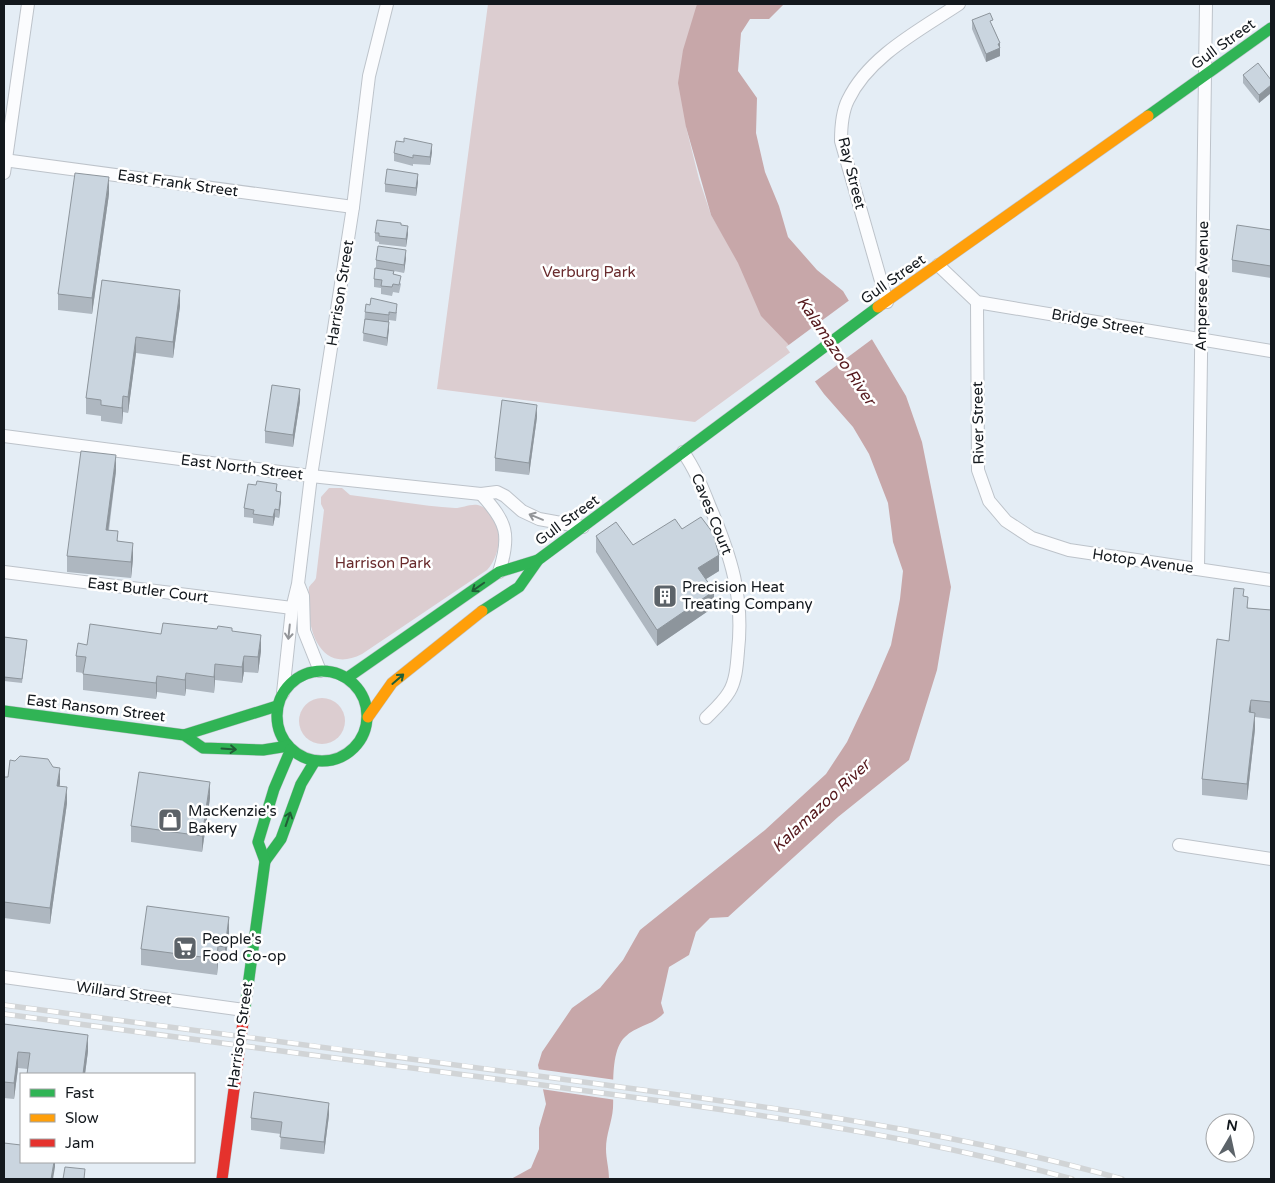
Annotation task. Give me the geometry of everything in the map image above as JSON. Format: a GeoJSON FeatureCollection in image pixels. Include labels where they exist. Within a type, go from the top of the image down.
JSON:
{"type":"FeatureCollection","features":[{"type":"Feature","properties":{"kind":"street"},"geometry":{"type":"LineString","coordinates":[[4,164],[28,4]]}},
{"type":"Feature","properties":{"kind":"street","name":"Harrison Street"},"geometry":{"type":"LineString","coordinates":[[283,693],[292,608],[298,584],[312,476],[353,207],[370,76],[387,4]]}},
{"type":"Feature","properties":{"kind":"street","name":"Ray Street"},"geometry":{"type":"LineString","coordinates":[[884,304],[841,141],[841,125],[848,99],[861,80],[878,61],[959,4]]}},
{"type":"Feature","properties":{"kind":"street","name":"Ampersee Avenue"},"geometry":{"type":"LineString","coordinates":[[1198,569],[1206,4]]}},
{"type":"Feature","properties":{"kind":"street","name":"Gull Street"},"geometry":{"type":"LineString","coordinates":[[368,717],[392,683],[467,622],[519,587],[538,560],[884,304],[1205,77],[1271,28]]}},
{"type":"Feature","properties":{"kind":"street","name":"East Frank Street"},"geometry":{"type":"LineString","coordinates":[[4,164],[353,207]]}},
{"type":"Feature","properties":{"kind":"street"},"geometry":{"type":"LineString","coordinates":[[938,265],[977,302]]}},
{"type":"Feature","properties":{"kind":"street","name":"Bridge Street"},"geometry":{"type":"LineString","coordinates":[[977,302],[1271,351]]}},
{"type":"Feature","properties":{"kind":"street","name":"River Street"},"geometry":{"type":"LineString","coordinates":[[977,302],[978,470],[989,501],[996,511],[1017,530]]}},
{"type":"Feature","properties":{"kind":"street","name":"East North Street"},"geometry":{"type":"LineString","coordinates":[[4,436],[312,476],[481,494],[498,492],[522,511],[539,519],[583,527]]}},
{"type":"Feature","properties":{"kind":"street","name":"Caves Court"},"geometry":{"type":"LineString","coordinates":[[682,452],[693,466],[723,537],[737,581],[739,603],[740,630],[737,667],[730,692],[706,718]]}},
{"type":"Feature","properties":{"kind":"street"},"geometry":{"type":"LineString","coordinates":[[481,494],[498,512],[504,525],[507,538],[499,572]]}},
{"type":"Feature","properties":{"kind":"street","name":"Hotop Avenue"},"geometry":{"type":"LineString","coordinates":[[1017,530],[1049,544],[1069,550],[1271,580]]}},
{"type":"Feature","properties":{"kind":"street","name":"Gull Street"},"geometry":{"type":"LineString","coordinates":[[347,678],[499,572],[538,560]]}},
{"type":"Feature","properties":{"kind":"street","name":"East Butler Court"},"geometry":{"type":"LineString","coordinates":[[4,572],[292,608]]}},
{"type":"Feature","properties":{"kind":"street","name":"Harrison Street"},"geometry":{"type":"LineString","coordinates":[[298,584],[302,596],[304,631],[320,671]]}},
{"type":"Feature","properties":{"kind":"street"},"geometry":{"type":"LineString","coordinates":[[320,671],[334,672],[347,678],[358,688],[366,702],[368,717],[365,732],[357,746],[345,756],[330,761],[315,761],[300,756],[289,748],[276,721],[277,706],[283,693],[292,681],[305,674],[320,671]]}},
{"type":"Feature","properties":{"kind":"street","name":"East Ransom Street"},"geometry":{"type":"LineString","coordinates":[[184,735],[207,726],[246,717],[277,706]]}},
{"type":"Feature","properties":{"kind":"street","name":"East Ransom Street"},"geometry":{"type":"LineString","coordinates":[[4,711],[184,735],[203,748],[263,750],[289,748]]}},
{"type":"Feature","properties":{"kind":"street","name":"Harrison Street"},"geometry":{"type":"LineString","coordinates":[[265,861],[258,842],[289,748]]}},
{"type":"Feature","properties":{"kind":"street","name":"Harrison Street"},"geometry":{"type":"LineString","coordinates":[[222,1179],[265,861],[281,839],[301,784],[315,761]]}},
{"type":"Feature","properties":{"kind":"street"},"geometry":{"type":"LineString","coordinates":[[1179,844],[1271,859]]}},
{"type":"Feature","properties":{"kind":"street","name":"Willard Street"},"geometry":{"type":"LineString","coordinates":[[4,977],[244,1010]]}},
{"type":"Feature","properties":{"kind":"green space","name":"Verburg Park"},"geometry":{"type":"Polygon","coordinates":[[[488,4],[697,4],[686,127],[699,179],[711,215],[792,351],[695,422],[437,389],[488,4]]]}},
{"type":"Feature","properties":{"kind":"green space","name":"Harrison Park"},"geometry":{"type":"Polygon","coordinates":[[[329,488],[342,488],[350,495],[429,506],[455,508],[471,505],[481,506],[495,519],[498,527],[499,536],[496,555],[487,570],[362,654],[349,659],[338,659],[329,656],[316,641],[312,630],[309,587],[316,578],[324,510],[321,504],[321,497],[329,488]]]}},
{"type":"Feature","properties":{"kind":"green space"},"geometry":{"type":"Polygon","coordinates":[[[317,698],[327,698],[341,708],[345,721],[341,734],[335,740],[327,744],[317,744],[303,734],[299,726],[299,716],[309,702],[317,698]]]}},
{"type":"Feature","properties":{"kind":"water","name":"Kalamazoo River"},"geometry":{"type":"Polygon","coordinates":[[[697,4],[784,4],[769,19],[750,19],[741,33],[738,71],[757,98],[756,133],[765,172],[779,206],[788,237],[817,270],[843,291],[906,396],[922,442],[951,587],[937,670],[909,760],[838,817],[728,917],[710,918],[696,932],[689,955],[669,967],[661,1003],[664,1013],[655,1021],[634,1030],[620,1043],[615,1060],[613,1108],[606,1144],[609,1179],[511,1179],[531,1168],[539,1149],[539,1128],[546,1104],[538,1065],[542,1052],[572,1008],[600,988],[623,960],[640,930],[765,830],[826,774],[847,742],[891,645],[900,599],[903,571],[893,542],[888,503],[869,454],[853,427],[824,394],[787,343],[761,316],[738,263],[711,215],[686,127],[678,83],[683,50],[697,4]]]}},
{"type":"Feature","properties":{"kind":"pier"},"geometry":{"type":"Polygon","coordinates":[[[851,299],[875,337],[813,383],[786,347],[851,299]]]}},
{"type":"Feature","properties":{"kind":"pier"},"geometry":{"type":"Polygon","coordinates":[[[537,1069],[616,1080],[616,1100],[541,1089],[537,1069]]]}},
{"type":"Feature","properties":{"kind":"building"},"geometry":{"type":"Polygon","coordinates":[[[990,13],[993,20],[990,21],[1000,43],[998,44],[1000,48],[986,54],[972,20],[990,13]]]}},
{"type":"Feature","properties":{"kind":"building"},"geometry":{"type":"Polygon","coordinates":[[[1258,63],[1271,80],[1271,85],[1259,95],[1243,75],[1258,63]]]}},
{"type":"Feature","properties":{"kind":"building"},"geometry":{"type":"Polygon","coordinates":[[[404,138],[432,144],[430,157],[413,155],[413,158],[394,153],[396,141],[404,142],[404,138]]]}},
{"type":"Feature","properties":{"kind":"building"},"geometry":{"type":"Polygon","coordinates":[[[387,169],[418,174],[416,188],[385,184],[387,169]]]}},
{"type":"Feature","properties":{"kind":"building"},"geometry":{"type":"Polygon","coordinates":[[[75,173],[109,177],[92,298],[58,294],[75,173]]]}},
{"type":"Feature","properties":{"kind":"building"},"geometry":{"type":"Polygon","coordinates":[[[377,220],[401,223],[401,225],[408,226],[406,239],[379,236],[379,233],[375,233],[377,220]]]}},
{"type":"Feature","properties":{"kind":"building"},"geometry":{"type":"Polygon","coordinates":[[[1237,225],[1271,230],[1271,266],[1232,260],[1237,225]]]}},
{"type":"Feature","properties":{"kind":"building"},"geometry":{"type":"Polygon","coordinates":[[[378,246],[406,250],[404,265],[376,260],[378,246]]]}},
{"type":"Feature","properties":{"kind":"building"},"geometry":{"type":"Polygon","coordinates":[[[375,268],[394,271],[393,274],[401,276],[399,285],[393,284],[392,287],[381,286],[382,280],[374,279],[375,268]]]}},
{"type":"Feature","properties":{"kind":"building"},"geometry":{"type":"Polygon","coordinates":[[[102,280],[180,290],[173,342],[136,337],[128,397],[123,396],[122,408],[101,405],[101,400],[86,398],[102,280]]]}},
{"type":"Feature","properties":{"kind":"building"},"geometry":{"type":"Polygon","coordinates":[[[371,298],[397,304],[396,313],[389,312],[389,315],[365,312],[366,304],[370,305],[371,298]]]}},
{"type":"Feature","properties":{"kind":"building"},"geometry":{"type":"Polygon","coordinates":[[[365,319],[389,322],[387,338],[363,333],[365,319]]]}},
{"type":"Feature","properties":{"kind":"building"},"geometry":{"type":"Polygon","coordinates":[[[272,385],[300,389],[293,435],[265,431],[272,385]]]}},
{"type":"Feature","properties":{"kind":"building"},"geometry":{"type":"Polygon","coordinates":[[[502,400],[537,405],[529,463],[495,458],[502,400]]]}},
{"type":"Feature","properties":{"kind":"building"},"geometry":{"type":"Polygon","coordinates":[[[81,451],[116,455],[106,530],[118,531],[117,541],[133,543],[131,562],[67,556],[81,451]]]}},
{"type":"Feature","properties":{"kind":"building"},"geometry":{"type":"Polygon","coordinates":[[[257,481],[277,484],[276,491],[281,492],[279,510],[275,509],[273,517],[253,514],[254,510],[244,508],[248,484],[256,485],[257,481]]]}},
{"type":"Feature","properties":{"kind":"building","name":"Precision Heat Treating Company"},"geometry":{"type":"Polygon","coordinates":[[[701,517],[713,533],[719,555],[698,568],[714,591],[657,630],[596,536],[616,522],[633,545],[675,519],[682,529],[701,517]]]}},
{"type":"Feature","properties":{"kind":"building"},"geometry":{"type":"Polygon","coordinates":[[[1234,588],[1244,589],[1243,596],[1248,597],[1247,608],[1271,610],[1271,702],[1251,700],[1249,712],[1255,713],[1247,784],[1202,779],[1217,639],[1229,641],[1234,588]]]}},
{"type":"Feature","properties":{"kind":"building"},"geometry":{"type":"Polygon","coordinates":[[[163,623],[217,629],[218,626],[232,628],[232,631],[261,635],[258,657],[244,656],[242,667],[215,664],[214,677],[186,673],[185,680],[157,676],[156,683],[83,674],[86,657],[76,656],[78,643],[87,645],[90,624],[161,634],[163,623]]]}},
{"type":"Feature","properties":{"kind":"building"},"geometry":{"type":"Polygon","coordinates":[[[4,637],[27,640],[22,679],[4,677],[4,637]]]}},
{"type":"Feature","properties":{"kind":"building"},"geometry":{"type":"Polygon","coordinates":[[[20,756],[48,759],[53,767],[60,768],[57,786],[67,787],[50,908],[4,902],[4,777],[8,777],[10,760],[15,761],[20,756]]]}},
{"type":"Feature","properties":{"kind":"building","name":"MacKenzie's Bakery"},"geometry":{"type":"Polygon","coordinates":[[[139,772],[210,782],[202,836],[131,826],[139,772]]]}},
{"type":"Feature","properties":{"kind":"building"},"geometry":{"type":"Polygon","coordinates":[[[147,906],[229,917],[225,947],[218,946],[217,959],[141,949],[147,906]]]}},
{"type":"Feature","properties":{"kind":"building"},"geometry":{"type":"Polygon","coordinates":[[[4,1024],[88,1035],[83,1073],[27,1073],[30,1053],[18,1052],[14,1083],[4,1082],[4,1024]]]}},
{"type":"Feature","properties":{"kind":"building"},"geometry":{"type":"Polygon","coordinates":[[[254,1092],[329,1103],[324,1142],[280,1137],[282,1122],[251,1118],[254,1092]]]}},
{"type":"Feature","properties":{"kind":"building"},"geometry":{"type":"Polygon","coordinates":[[[4,1143],[20,1145],[20,1163],[54,1163],[51,1179],[4,1179],[4,1143]]]}},
{"type":"Feature","properties":{"kind":"building"},"geometry":{"type":"Polygon","coordinates":[[[65,1167],[85,1169],[84,1179],[63,1179],[65,1167]]]}},
{"type":"Feature","properties":{"kind":"railway"},"geometry":{"type":"LineString","coordinates":[[4,1005],[791,1111],[924,1133],[1057,1162],[1122,1179]]}},
{"type":"Feature","properties":{"kind":"railway"},"geometry":{"type":"LineString","coordinates":[[4,1014],[542,1085],[809,1123],[941,1147],[1072,1179]]}},
{"type":"Feature","properties":{"kind":"traffic: fast"},"geometry":{"type":"LineString","coordinates":[[1148,116],[1271,28]]}},
{"type":"Feature","properties":{"kind":"traffic: fast"},"geometry":{"type":"LineString","coordinates":[[482,611],[519,587],[538,560],[878,307]]}},
{"type":"Feature","properties":{"kind":"traffic: fast"},"geometry":{"type":"LineString","coordinates":[[347,678],[499,572],[538,560]]}},
{"type":"Feature","properties":{"kind":"traffic: fast"},"geometry":{"type":"LineString","coordinates":[[322,671],[339,674],[354,684],[364,699],[367,716],[364,733],[354,748],[339,758],[322,761],[305,758],[290,748],[280,733],[277,716],[280,699],[290,684],[305,674],[322,671]]}},
{"type":"Feature","properties":{"kind":"traffic: fast"},"geometry":{"type":"LineString","coordinates":[[184,735],[277,706]]}},
{"type":"Feature","properties":{"kind":"traffic: fast"},"geometry":{"type":"LineString","coordinates":[[4,711],[184,735],[203,748],[263,750],[288,746]]}},
{"type":"Feature","properties":{"kind":"traffic: fast"},"geometry":{"type":"LineString","coordinates":[[244,1015],[265,861],[258,842],[274,789],[291,749]]}},
{"type":"Feature","properties":{"kind":"traffic: fast"},"geometry":{"type":"LineString","coordinates":[[265,861],[281,839],[301,784],[315,761]]}},
{"type":"Feature","properties":{"kind":"traffic: slow"},"geometry":{"type":"LineString","coordinates":[[878,307],[1148,116]]}},
{"type":"Feature","properties":{"kind":"traffic: slow"},"geometry":{"type":"LineString","coordinates":[[368,717],[392,683],[482,611]]}},
{"type":"Feature","properties":{"kind":"traffic: jam"},"geometry":{"type":"LineString","coordinates":[[222,1179],[244,1015]]}},
{"type":"Feature","properties":{"kind":"place","name":"Precision Heat Treating Company"},"geometry":{"type":"Point","coordinates":[665,596]}},
{"type":"Feature","properties":{"kind":"place","name":"MacKenzie's Bakery"},"geometry":{"type":"Point","coordinates":[170,820]}},
{"type":"Feature","properties":{"kind":"place","name":"People's Food Co-op"},"geometry":{"type":"Point","coordinates":[185,948]}}]}
